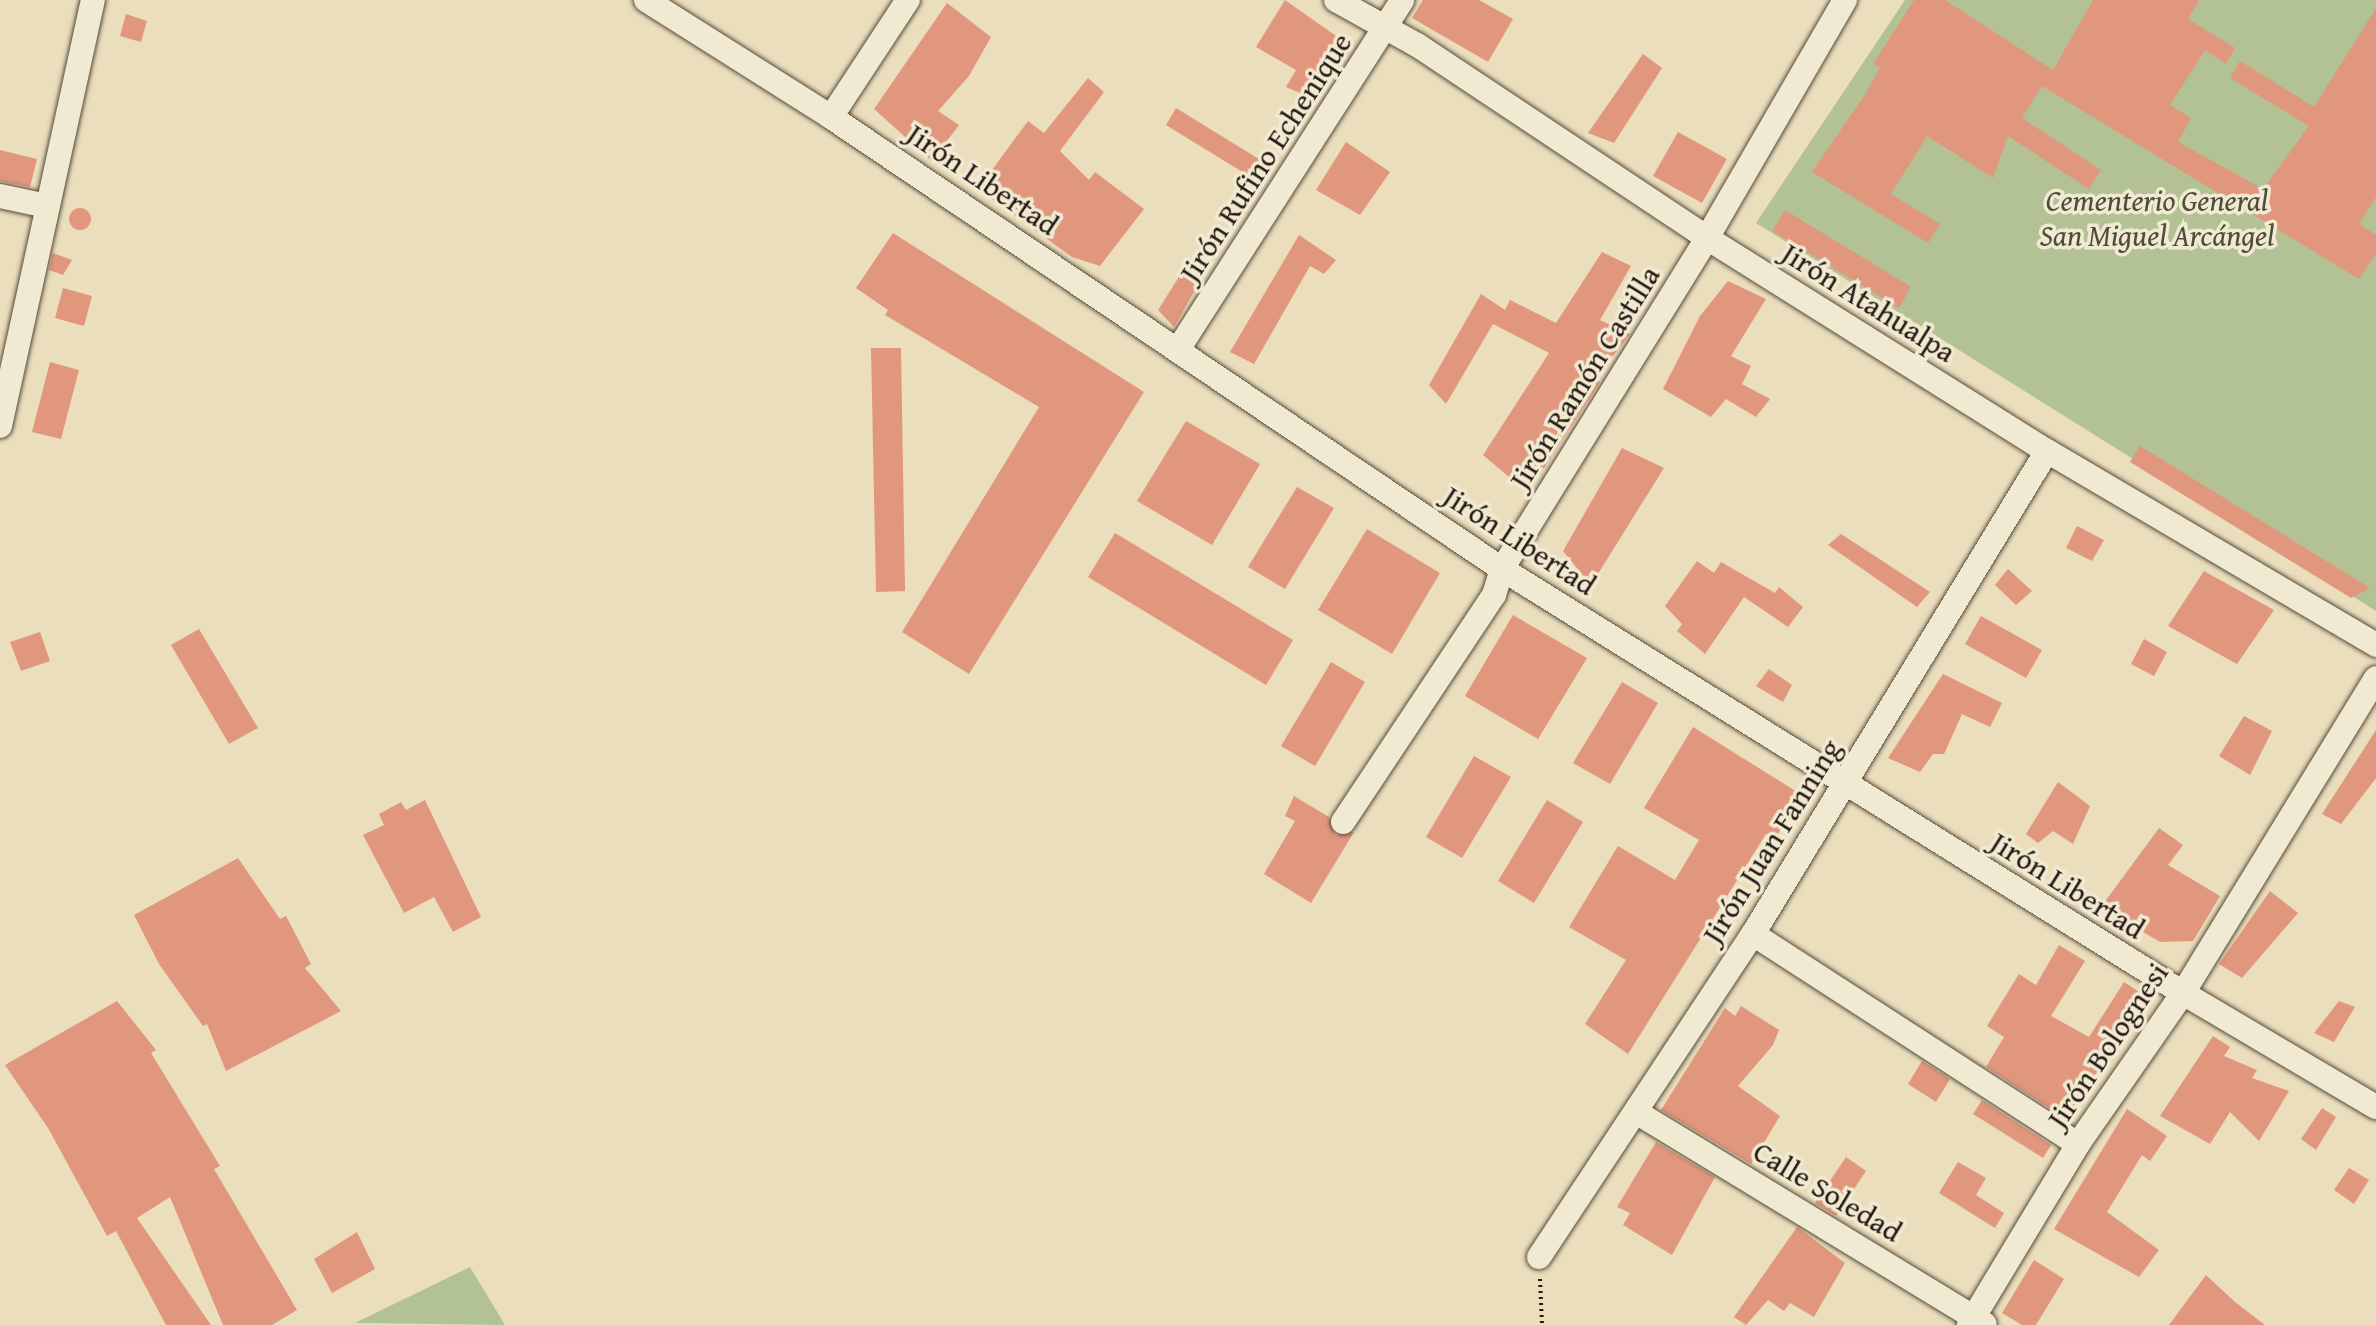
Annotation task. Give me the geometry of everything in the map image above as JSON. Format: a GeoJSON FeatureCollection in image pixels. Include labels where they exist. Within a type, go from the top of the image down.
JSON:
{"type":"FeatureCollection","features":[{"type":"Feature","properties":{"kind":"street"},"geometry":{"type":"LineString","coordinates":[[0,426],[11,314],[47,206],[93,0]]}},
{"type":"Feature","properties":{"kind":"street","name":"Jirón Libertad"},"geometry":{"type":"LineString","coordinates":[[646,0],[831,117],[1179,348],[1502,569],[2183,993],[2376,1107]]}},
{"type":"Feature","properties":{"kind":"street"},"geometry":{"type":"LineString","coordinates":[[831,117],[908,0]]}},
{"type":"Feature","properties":{"kind":"street","name":"Jirón Atahualpa"},"geometry":{"type":"LineString","coordinates":[[1336,0],[1385,30],[1417,45],[1707,238],[2047,451],[2376,645]]}},
{"type":"Feature","properties":{"kind":"street","name":"Jirón Rufino Echenique"},"geometry":{"type":"LineString","coordinates":[[1179,348],[1402,0]]}},
{"type":"Feature","properties":{"kind":"street","name":"Jirón Ramón Castilla"},"geometry":{"type":"LineString","coordinates":[[1343,822],[1494,595],[1502,569],[1707,238],[1845,0]]}},
{"type":"Feature","properties":{"kind":"street"},"geometry":{"type":"LineString","coordinates":[[0,196],[47,206]]}},
{"type":"Feature","properties":{"kind":"street","name":"Jirón Juan Fanning"},"geometry":{"type":"LineString","coordinates":[[1539,1257],[1753,934],[2047,451]]}},
{"type":"Feature","properties":{"kind":"street","name":"Jirón Bolognesi"},"geometry":{"type":"LineString","coordinates":[[1977,1322],[2078,1144],[2183,993],[2376,678]]}},
{"type":"Feature","properties":{"kind":"street"},"geometry":{"type":"LineString","coordinates":[[1753,934],[2078,1144]]}},
{"type":"Feature","properties":{"kind":"street","name":"Calle Soledad"},"geometry":{"type":"LineString","coordinates":[[1636,1112],[1977,1322]]}},
{"type":"Feature","properties":{"kind":"path"},"geometry":{"type":"LineString","coordinates":[[1539,1257],[1542,1325]]}},
{"type":"Feature","properties":{"kind":"green space","name":"Cementerio General San Miguel Arcángel"},"geometry":{"type":"Polygon","coordinates":[[[1905,0],[2376,0],[2376,611],[1756,223],[1905,0]]]}},
{"type":"Feature","properties":{"kind":"green space"},"geometry":{"type":"Polygon","coordinates":[[[470,1267],[505,1325],[355,1323],[470,1267]]]}},
{"type":"Feature","properties":{"kind":"building"},"geometry":{"type":"Polygon","coordinates":[[[1285,0],[1339,38],[1305,95],[1286,87],[1296,70],[1256,47],[1285,0]]]}},
{"type":"Feature","properties":{"kind":"building"},"geometry":{"type":"Polygon","coordinates":[[[1423,0],[1479,0],[1513,19],[1488,62],[1412,18],[1423,0]]]}},
{"type":"Feature","properties":{"kind":"building"},"geometry":{"type":"Polygon","coordinates":[[[1914,0],[1945,0],[2053,70],[2093,0],[2199,0],[2188,19],[2235,48],[2226,64],[2205,50],[2170,105],[2191,118],[2178,142],[2263,189],[2309,126],[2230,78],[2240,61],[2314,107],[2376,8],[2376,197],[2359,224],[2376,235],[2376,254],[2359,279],[2042,86],[2022,118],[2101,170],[2089,189],[2008,136],[1993,178],[1927,136],[1891,194],[1940,224],[1928,243],[1812,172],[1864,96],[1880,68],[1873,64],[1914,0]]]}},
{"type":"Feature","properties":{"kind":"building"},"geometry":{"type":"Polygon","coordinates":[[[947,3],[991,37],[969,76],[938,111],[959,125],[932,161],[874,109],[947,3]]]}},
{"type":"Feature","properties":{"kind":"building"},"geometry":{"type":"Polygon","coordinates":[[[126,14],[147,21],[141,42],[120,36],[126,14]]]}},
{"type":"Feature","properties":{"kind":"building"},"geometry":{"type":"Polygon","coordinates":[[[1643,54],[1662,68],[1614,143],[1588,133],[1643,54]]]}},
{"type":"Feature","properties":{"kind":"building"},"geometry":{"type":"Polygon","coordinates":[[[1088,78],[1104,92],[1060,151],[1089,180],[1095,172],[1144,209],[1100,266],[1072,257],[978,189],[1028,121],[1044,133],[1088,78]]]}},
{"type":"Feature","properties":{"kind":"building"},"geometry":{"type":"Polygon","coordinates":[[[1176,108],[1267,164],[1257,181],[1166,125],[1176,108]]]}},
{"type":"Feature","properties":{"kind":"building"},"geometry":{"type":"Polygon","coordinates":[[[1678,132],[1727,159],[1702,203],[1653,176],[1678,132]]]}},
{"type":"Feature","properties":{"kind":"building"},"geometry":{"type":"Polygon","coordinates":[[[1346,142],[1390,172],[1360,215],[1316,190],[1346,142]]]}},
{"type":"Feature","properties":{"kind":"building"},"geometry":{"type":"Polygon","coordinates":[[[0,150],[37,159],[30,187],[0,181],[0,150]]]}},
{"type":"Feature","properties":{"kind":"building"},"geometry":{"type":"Polygon","coordinates":[[[80,208],[88,211],[91,219],[88,227],[80,230],[72,227],[69,219],[72,211],[80,208]]]}},
{"type":"Feature","properties":{"kind":"building"},"geometry":{"type":"Polygon","coordinates":[[[1785,210],[1911,287],[1899,308],[1772,231],[1785,210]]]}},
{"type":"Feature","properties":{"kind":"building"},"geometry":{"type":"Polygon","coordinates":[[[893,233],[1144,392],[969,674],[902,632],[1039,407],[885,315],[888,310],[856,288],[893,233]]]}},
{"type":"Feature","properties":{"kind":"building"},"geometry":{"type":"Polygon","coordinates":[[[1299,235],[1336,260],[1324,274],[1310,266],[1254,364],[1230,352],[1299,235]]]}},
{"type":"Feature","properties":{"kind":"building"},"geometry":{"type":"Polygon","coordinates":[[[1602,252],[1631,266],[1600,320],[1630,334],[1595,379],[1600,382],[1528,493],[1483,455],[1549,353],[1493,324],[1446,404],[1429,385],[1481,294],[1505,310],[1510,300],[1556,323],[1602,252]]]}},
{"type":"Feature","properties":{"kind":"building"},"geometry":{"type":"Polygon","coordinates":[[[53,253],[72,260],[63,275],[49,270],[53,253]]]}},
{"type":"Feature","properties":{"kind":"building"},"geometry":{"type":"Polygon","coordinates":[[[1189,261],[1207,269],[1174,327],[1158,310],[1189,261]]]}},
{"type":"Feature","properties":{"kind":"building"},"geometry":{"type":"Polygon","coordinates":[[[1728,281],[1766,299],[1731,356],[1751,366],[1742,384],[1770,399],[1756,417],[1726,399],[1711,417],[1663,389],[1700,316],[1728,281]]]}},
{"type":"Feature","properties":{"kind":"building"},"geometry":{"type":"Polygon","coordinates":[[[63,288],[92,296],[84,326],[55,318],[63,288]]]}},
{"type":"Feature","properties":{"kind":"building"},"geometry":{"type":"Polygon","coordinates":[[[871,348],[901,348],[905,591],[876,592],[871,348]]]}},
{"type":"Feature","properties":{"kind":"building"},"geometry":{"type":"Polygon","coordinates":[[[50,362],[79,370],[61,439],[32,432],[50,362]]]}},
{"type":"Feature","properties":{"kind":"building"},"geometry":{"type":"Polygon","coordinates":[[[1186,421],[1260,464],[1212,545],[1137,501],[1186,421]]]}},
{"type":"Feature","properties":{"kind":"building"},"geometry":{"type":"Polygon","coordinates":[[[2140,446],[2370,588],[2351,598],[2130,462],[2140,446]]]}},
{"type":"Feature","properties":{"kind":"building"},"geometry":{"type":"Polygon","coordinates":[[[1622,448],[1664,468],[1591,585],[1563,551],[1622,448]]]}},
{"type":"Feature","properties":{"kind":"building"},"geometry":{"type":"Polygon","coordinates":[[[1297,487],[1334,508],[1285,589],[1248,567],[1297,487]]]}},
{"type":"Feature","properties":{"kind":"building"},"geometry":{"type":"Polygon","coordinates":[[[2077,526],[2104,540],[2092,561],[2066,548],[2077,526]]]}},
{"type":"Feature","properties":{"kind":"building"},"geometry":{"type":"Polygon","coordinates":[[[1367,529],[1440,573],[1392,654],[1318,610],[1367,529]]]}},
{"type":"Feature","properties":{"kind":"building"},"geometry":{"type":"Polygon","coordinates":[[[1115,533],[1293,640],[1266,685],[1088,577],[1115,533]]]}},
{"type":"Feature","properties":{"kind":"building"},"geometry":{"type":"Polygon","coordinates":[[[1841,534],[1930,592],[1917,607],[1828,545],[1841,534]]]}},
{"type":"Feature","properties":{"kind":"building"},"geometry":{"type":"Polygon","coordinates":[[[1697,561],[1714,573],[1721,562],[1775,593],[1779,587],[1803,607],[1788,627],[1744,597],[1705,654],[1677,631],[1682,624],[1665,606],[1697,561]]]}},
{"type":"Feature","properties":{"kind":"building"},"geometry":{"type":"Polygon","coordinates":[[[2008,569],[2032,591],[2016,605],[1995,585],[2008,569]]]}},
{"type":"Feature","properties":{"kind":"building"},"geometry":{"type":"Polygon","coordinates":[[[2204,571],[2274,610],[2237,664],[2168,626],[2204,571]]]}},
{"type":"Feature","properties":{"kind":"building"},"geometry":{"type":"Polygon","coordinates":[[[1513,615],[1587,658],[1538,739],[1465,696],[1513,615]]]}},
{"type":"Feature","properties":{"kind":"building"},"geometry":{"type":"Polygon","coordinates":[[[1981,616],[2042,650],[2026,678],[1965,644],[1981,616]]]}},
{"type":"Feature","properties":{"kind":"building"},"geometry":{"type":"Polygon","coordinates":[[[199,629],[258,728],[229,744],[171,645],[199,629]]]}},
{"type":"Feature","properties":{"kind":"building"},"geometry":{"type":"Polygon","coordinates":[[[40,632],[50,661],[21,671],[10,642],[40,632]]]}},
{"type":"Feature","properties":{"kind":"building"},"geometry":{"type":"Polygon","coordinates":[[[2144,639],[2167,652],[2154,676],[2131,664],[2144,639]]]}},
{"type":"Feature","properties":{"kind":"building"},"geometry":{"type":"Polygon","coordinates":[[[1331,662],[1365,682],[1315,766],[1281,746],[1331,662]]]}},
{"type":"Feature","properties":{"kind":"building"},"geometry":{"type":"Polygon","coordinates":[[[1769,669],[1792,685],[1783,702],[1756,686],[1769,669]]]}},
{"type":"Feature","properties":{"kind":"building"},"geometry":{"type":"Polygon","coordinates":[[[1943,674],[2002,703],[1990,727],[1962,714],[1944,754],[1933,754],[1920,772],[1888,758],[1943,674]]]}},
{"type":"Feature","properties":{"kind":"building"},"geometry":{"type":"Polygon","coordinates":[[[1622,682],[1658,703],[1610,784],[1573,763],[1622,682]]]}},
{"type":"Feature","properties":{"kind":"building"},"geometry":{"type":"Polygon","coordinates":[[[2244,716],[2272,731],[2250,775],[2219,756],[2244,716]]]}},
{"type":"Feature","properties":{"kind":"building"},"geometry":{"type":"Polygon","coordinates":[[[1693,727],[1802,795],[1775,839],[1766,834],[1628,1054],[1585,1024],[1626,960],[1569,927],[1618,846],[1675,880],[1699,840],[1644,808],[1693,727]]]}},
{"type":"Feature","properties":{"kind":"building"},"geometry":{"type":"Polygon","coordinates":[[[2376,730],[2376,778],[2341,824],[2322,814],[2376,730]]]}},
{"type":"Feature","properties":{"kind":"building"},"geometry":{"type":"Polygon","coordinates":[[[1474,756],[1511,777],[1462,858],[1426,837],[1474,756]]]}},
{"type":"Feature","properties":{"kind":"building"},"geometry":{"type":"Polygon","coordinates":[[[2058,782],[2090,806],[2073,844],[2053,831],[2038,843],[2026,834],[2058,782]]]}},
{"type":"Feature","properties":{"kind":"building"},"geometry":{"type":"Polygon","coordinates":[[[1294,796],[1329,817],[1335,835],[1354,832],[1311,903],[1264,874],[1295,821],[1285,816],[1294,796]]]}},
{"type":"Feature","properties":{"kind":"building"},"geometry":{"type":"Polygon","coordinates":[[[425,800],[481,917],[453,932],[434,897],[404,913],[363,835],[384,825],[379,814],[401,802],[406,810],[425,800]]]}},
{"type":"Feature","properties":{"kind":"building"},"geometry":{"type":"Polygon","coordinates":[[[1547,800],[1583,822],[1534,903],[1498,881],[1547,800]]]}},
{"type":"Feature","properties":{"kind":"building"},"geometry":{"type":"Polygon","coordinates":[[[2159,828],[2183,845],[2168,865],[2220,896],[2193,941],[2160,942],[2101,907],[2159,828]]]}},
{"type":"Feature","properties":{"kind":"building"},"geometry":{"type":"Polygon","coordinates":[[[238,858],[280,919],[286,916],[311,964],[305,968],[341,1011],[226,1071],[207,1024],[203,1026],[159,964],[134,915],[238,858]]]}},
{"type":"Feature","properties":{"kind":"building"},"geometry":{"type":"Polygon","coordinates":[[[2270,891],[2298,913],[2242,978],[2219,964],[2270,891]]]}},
{"type":"Feature","properties":{"kind":"building"},"geometry":{"type":"Polygon","coordinates":[[[2059,945],[2085,961],[2051,1016],[2089,1037],[2124,982],[2144,995],[2068,1120],[1986,1067],[2004,1037],[1987,1026],[2019,974],[2036,985],[2059,945]]]}},
{"type":"Feature","properties":{"kind":"building"},"geometry":{"type":"Polygon","coordinates":[[[117,1001],[156,1050],[151,1053],[220,1166],[214,1169],[297,1310],[272,1325],[223,1325],[170,1197],[137,1218],[211,1325],[166,1325],[116,1231],[107,1236],[48,1128],[5,1065],[117,1001]]]}},
{"type":"Feature","properties":{"kind":"building"},"geometry":{"type":"Polygon","coordinates":[[[2339,1001],[2355,1007],[2334,1042],[2314,1033],[2339,1001]]]}},
{"type":"Feature","properties":{"kind":"building"},"geometry":{"type":"Polygon","coordinates":[[[1741,1006],[1779,1030],[1773,1045],[1738,1086],[1780,1116],[1751,1164],[1661,1110],[1725,1008],[1735,1016],[1741,1006]]]}},
{"type":"Feature","properties":{"kind":"building"},"geometry":{"type":"Polygon","coordinates":[[[2213,1036],[2230,1047],[2224,1056],[2257,1070],[2252,1078],[2289,1091],[2259,1141],[2230,1112],[2210,1144],[2160,1116],[2213,1036]]]}},
{"type":"Feature","properties":{"kind":"building"},"geometry":{"type":"Polygon","coordinates":[[[1922,1061],[1950,1079],[1936,1102],[1908,1084],[1922,1061]]]}},
{"type":"Feature","properties":{"kind":"building"},"geometry":{"type":"Polygon","coordinates":[[[1982,1100],[2051,1145],[2043,1158],[1973,1114],[1982,1100]]]}},
{"type":"Feature","properties":{"kind":"building"},"geometry":{"type":"Polygon","coordinates":[[[2322,1108],[2336,1117],[2316,1150],[2301,1139],[2322,1108]]]}},
{"type":"Feature","properties":{"kind":"building"},"geometry":{"type":"Polygon","coordinates":[[[2127,1109],[2167,1136],[2150,1161],[2142,1155],[2107,1212],[2159,1250],[2139,1277],[2054,1229],[2127,1109]]]}},
{"type":"Feature","properties":{"kind":"building"},"geometry":{"type":"Polygon","coordinates":[[[1656,1142],[1715,1177],[1672,1255],[1623,1225],[1630,1213],[1617,1207],[1656,1142]]]}},
{"type":"Feature","properties":{"kind":"building"},"geometry":{"type":"Polygon","coordinates":[[[1846,1157],[1866,1171],[1836,1216],[1815,1203],[1846,1157]]]}},
{"type":"Feature","properties":{"kind":"building"},"geometry":{"type":"Polygon","coordinates":[[[1958,1162],[1986,1178],[1976,1195],[2004,1213],[1995,1228],[1939,1193],[1958,1162]]]}},
{"type":"Feature","properties":{"kind":"building"},"geometry":{"type":"Polygon","coordinates":[[[2349,1168],[2369,1180],[2354,1204],[2334,1190],[2349,1168]]]}},
{"type":"Feature","properties":{"kind":"building"},"geometry":{"type":"Polygon","coordinates":[[[1797,1227],[1845,1263],[1814,1317],[1790,1303],[1784,1311],[1768,1300],[1746,1325],[1734,1317],[1797,1227]]]}},
{"type":"Feature","properties":{"kind":"building"},"geometry":{"type":"Polygon","coordinates":[[[357,1232],[375,1269],[332,1293],[314,1259],[357,1232]]]}},
{"type":"Feature","properties":{"kind":"building"},"geometry":{"type":"Polygon","coordinates":[[[2034,1260],[2064,1279],[2036,1325],[2022,1325],[2002,1313],[2034,1260]]]}},
{"type":"Feature","properties":{"kind":"building"},"geometry":{"type":"Polygon","coordinates":[[[2206,1275],[2235,1302],[2265,1325],[2169,1325],[2206,1275]]]}}]}
